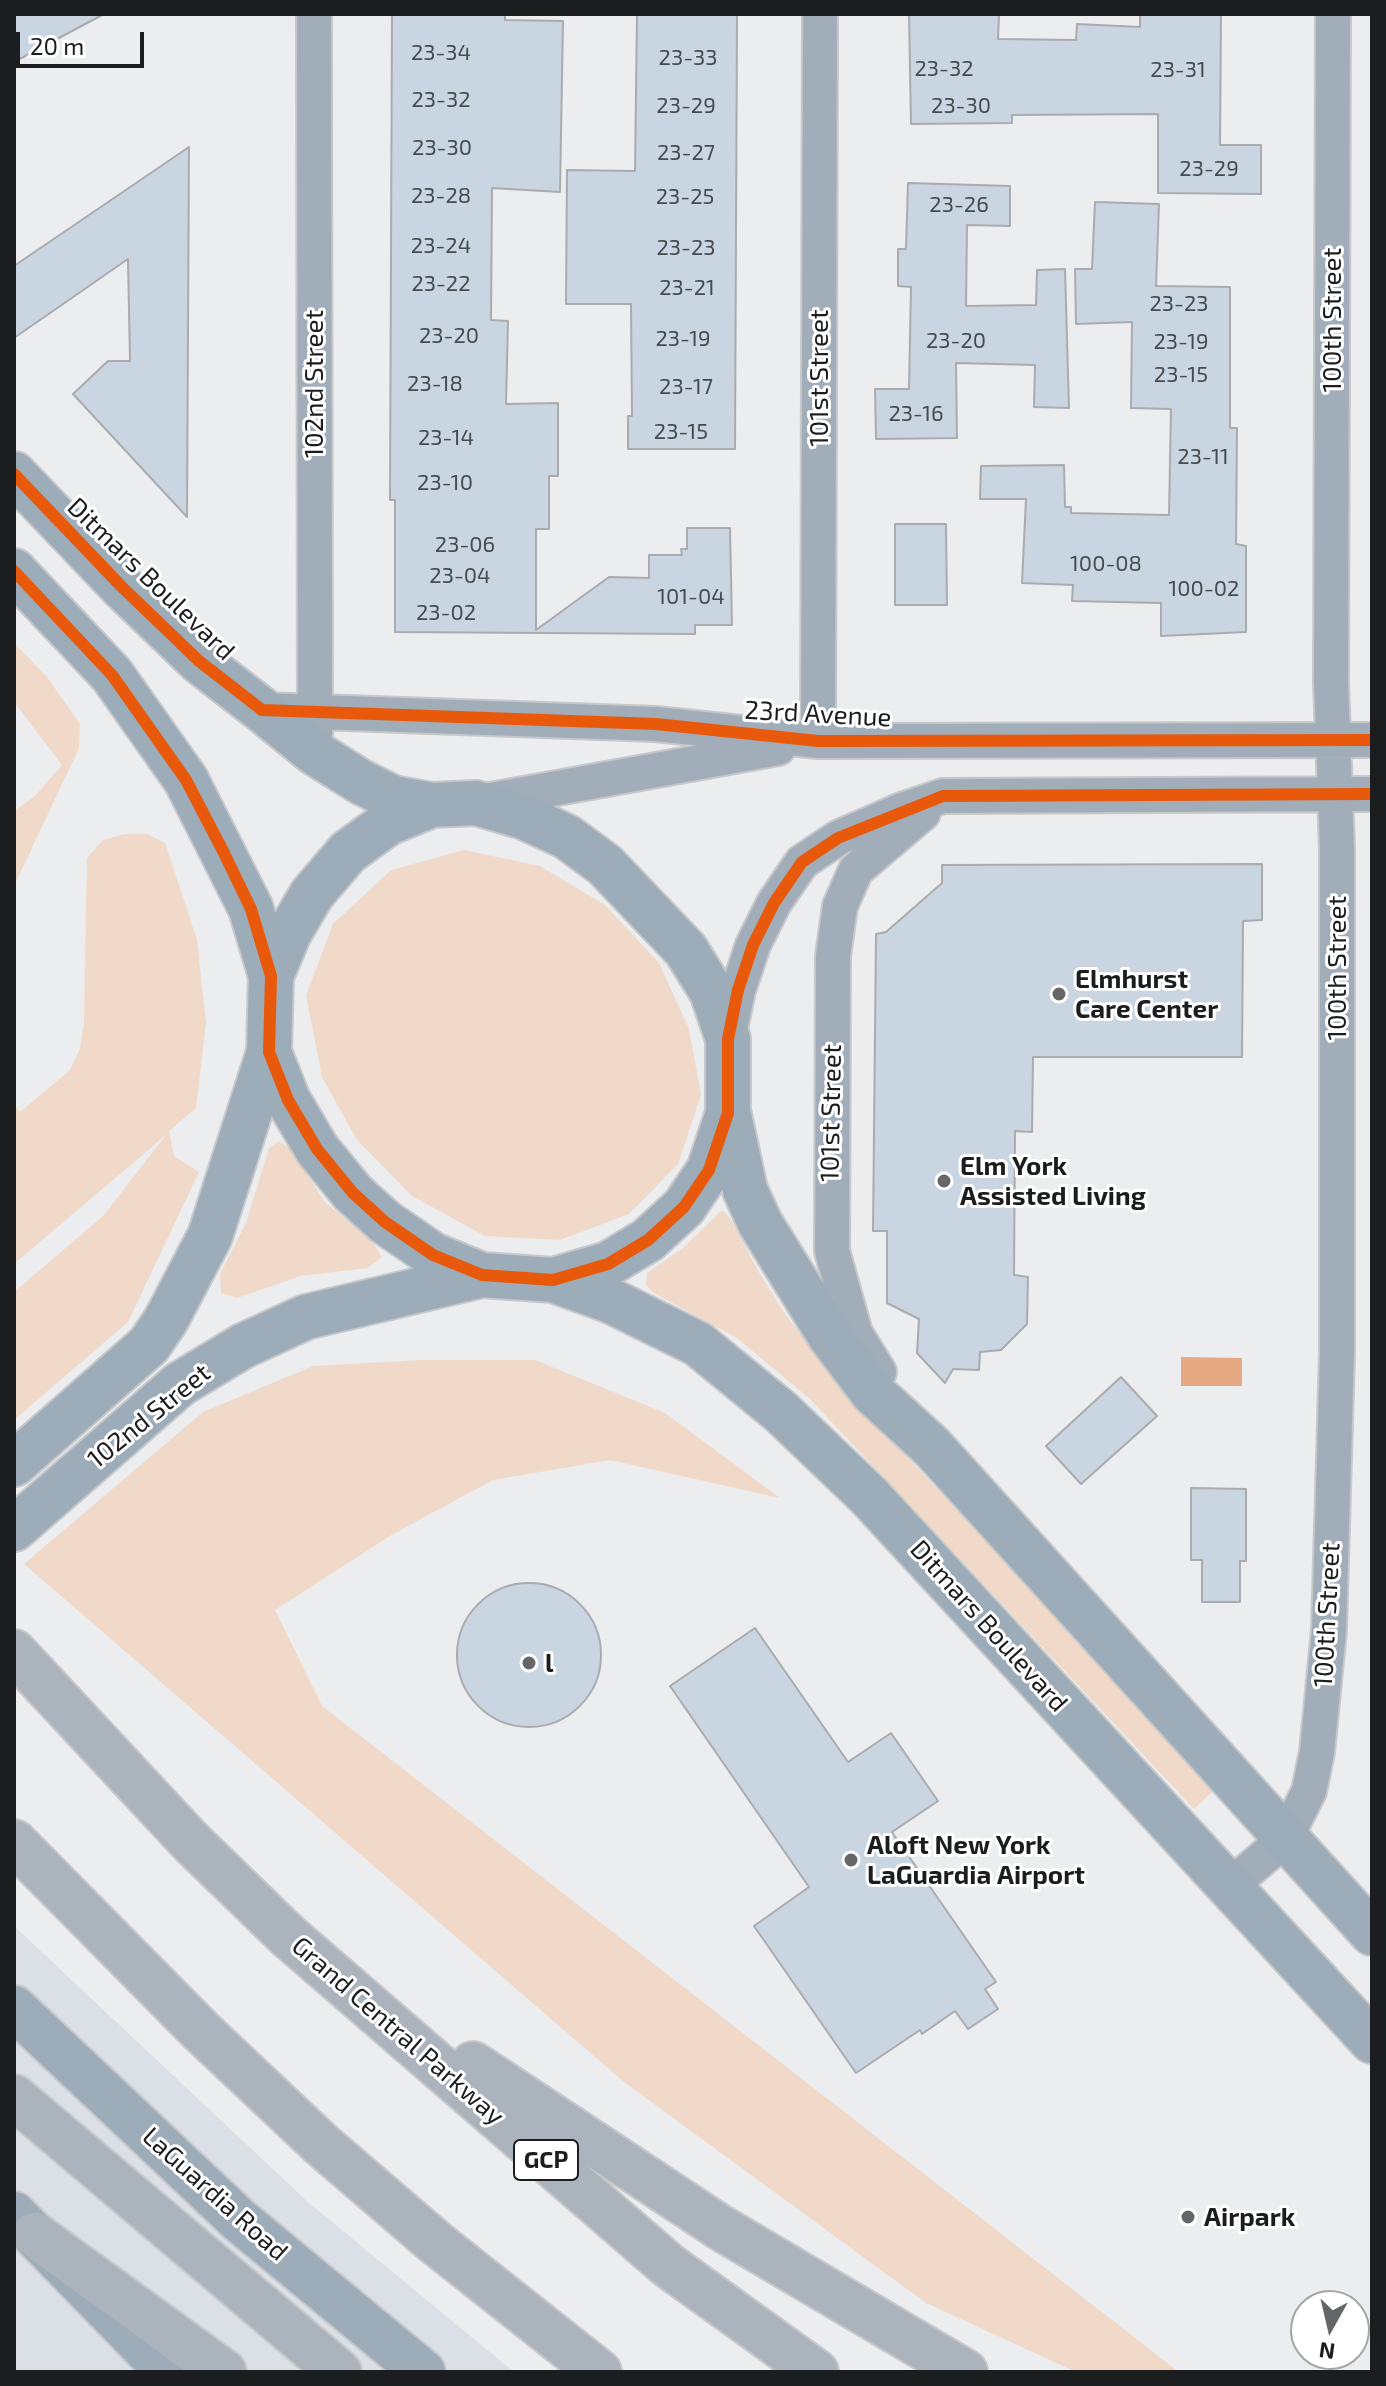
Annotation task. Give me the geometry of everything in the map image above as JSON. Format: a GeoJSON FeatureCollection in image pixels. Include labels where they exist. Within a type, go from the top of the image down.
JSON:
{"type":"FeatureCollection","features":[{"type":"Feature","properties":{"kind":"highway","name":"Grand Central Parkway"},"geometry":{"type":"LineString","coordinates":[[14,1652],[181,1832],[287,1935],[669,2266],[816,2372]]}},
{"type":"Feature","properties":{"kind":"highway"},"geometry":{"type":"LineString","coordinates":[[14,1842],[201,2031],[322,2145],[436,2243],[599,2372]]}},
{"type":"Feature","properties":{"kind":"highway"},"geometry":{"type":"LineString","coordinates":[[287,1935],[503,2085],[721,2228],[965,2372]]}},
{"type":"Feature","properties":{"kind":"highway"},"geometry":{"type":"LineString","coordinates":[[14,2097],[339,2372]]}},
{"type":"Feature","properties":{"kind":"highway"},"geometry":{"type":"LineString","coordinates":[[24,2225],[224,2372]]}},
{"type":"Feature","properties":{"kind":"street","name":"102nd Street"},"geometry":{"type":"LineString","coordinates":[[314,14],[315,732]]}},
{"type":"Feature","properties":{"kind":"street","name":"101st Street"},"geometry":{"type":"LineString","coordinates":[[818,741],[820,14]]}},
{"type":"Feature","properties":{"kind":"street","name":"100th Street"},"geometry":{"type":"LineString","coordinates":[[1228,1888],[1285,1839],[1309,1791],[1317,1752],[1329,1630],[1337,1353],[1333,14]]}},
{"type":"Feature","properties":{"kind":"street","name":"Ditmars Boulevard"},"geometry":{"type":"LineString","coordinates":[[14,474],[122,587],[199,661],[262,710],[315,732],[361,782],[393,798],[432,805]]}},
{"type":"Feature","properties":{"kind":"street"},"geometry":{"type":"LineString","coordinates":[[14,571],[112,675],[186,780],[251,909],[271,976],[269,1052],[288,1100],[317,1149],[353,1193],[385,1222],[433,1255],[482,1275],[553,1280],[608,1264],[648,1240],[684,1207],[709,1170],[728,1113]]}},
{"type":"Feature","properties":{"kind":"street","name":"23rd Avenue"},"geometry":{"type":"LineString","coordinates":[[315,732],[656,724],[818,741],[1372,740]]}},
{"type":"Feature","properties":{"kind":"street","name":"23rd Avenue"},"geometry":{"type":"LineString","coordinates":[[476,803],[818,741]]}},
{"type":"Feature","properties":{"kind":"street"},"geometry":{"type":"LineString","coordinates":[[1372,794],[943,796],[838,838],[802,862],[774,903],[753,945],[738,990],[728,1039],[728,1113],[745,1190],[776,1249],[830,1336],[873,1393],[932,1447],[1372,1933]]}},
{"type":"Feature","properties":{"kind":"street","name":"101st Street"},"geometry":{"type":"LineString","coordinates":[[932,1447],[855,1333],[832,1251],[833,956],[840,906],[856,870],[943,796]]}},
{"type":"Feature","properties":{"kind":"street"},"geometry":{"type":"LineString","coordinates":[[271,976],[289,933],[312,894],[348,852],[388,823],[432,805],[476,803],[524,817],[567,837],[605,865],[686,950],[712,992],[728,1039]]}},
{"type":"Feature","properties":{"kind":"street","name":"102nd Street"},"geometry":{"type":"LineString","coordinates":[[14,1464],[149,1345],[180,1295],[210,1236],[269,1052]]}},
{"type":"Feature","properties":{"kind":"street","name":"102nd Street"},"geometry":{"type":"LineString","coordinates":[[14,1529],[180,1384],[243,1346],[306,1317],[482,1275]]}},
{"type":"Feature","properties":{"kind":"street","name":"Ditmars Boulevard"},"geometry":{"type":"LineString","coordinates":[[553,1280],[611,1301],[698,1344],[781,1412],[869,1496],[1372,2041]]}},
{"type":"Feature","properties":{"kind":"street","name":"LaGuardia Road"},"geometry":{"type":"LineString","coordinates":[[14,2008],[239,2220],[423,2372]]}},
{"type":"Feature","properties":{"kind":"street"},"geometry":{"type":"LineString","coordinates":[[24,2225],[168,2372]]}},
{"type":"Feature","properties":{"kind":"shaded area"},"geometry":{"type":"Polygon","coordinates":[[[14,643],[47,677],[80,724],[79,748],[14,886],[14,811],[35,796],[62,765],[14,702],[14,643]]]}},
{"type":"Feature","properties":{"kind":"shaded area"},"geometry":{"type":"Polygon","coordinates":[[[125,834],[147,834],[165,843],[197,940],[206,1023],[196,1108],[169,1131],[174,1156],[199,1172],[128,1322],[14,1420],[14,1292],[103,1216],[166,1135],[14,1264],[14,1105],[20,1112],[70,1070],[80,1048],[84,1021],[87,858],[103,840],[125,834]]]}},
{"type":"Feature","properties":{"kind":"shaded area"},"geometry":{"type":"Polygon","coordinates":[[[464,850],[540,866],[605,905],[659,963],[689,1029],[701,1095],[678,1164],[629,1214],[560,1240],[485,1236],[412,1196],[357,1140],[322,1077],[306,995],[333,924],[391,870],[464,850]]]}},
{"type":"Feature","properties":{"kind":"shaded area"},"geometry":{"type":"Polygon","coordinates":[[[279,1141],[292,1150],[324,1201],[372,1241],[382,1257],[367,1268],[301,1276],[237,1298],[221,1293],[220,1274],[246,1223],[269,1148],[279,1141]]]}},
{"type":"Feature","properties":{"kind":"shaded area"},"geometry":{"type":"Polygon","coordinates":[[[722,1210],[731,1219],[785,1314],[842,1387],[1216,1788],[1194,1809],[810,1399],[737,1338],[652,1292],[646,1284],[647,1273],[683,1248],[722,1210]]]}},
{"type":"Feature","properties":{"kind":"shaded area"},"geometry":{"type":"Polygon","coordinates":[[[1181,1357],[1242,1358],[1242,1386],[1181,1386],[1181,1357]]]}},
{"type":"Feature","properties":{"kind":"shaded area"},"geometry":{"type":"Polygon","coordinates":[[[421,1360],[535,1360],[665,1413],[780,1498],[610,1460],[493,1480],[393,1534],[275,1610],[322,1706],[1179,2372],[1076,2372],[926,2303],[624,2082],[24,1564],[203,1412],[313,1366],[421,1360]]]}},
{"type":"Feature","properties":{"kind":"shaded area"},"geometry":{"type":"Polygon","coordinates":[[[14,1926],[309,2203],[514,2372],[14,2372],[14,1926]]]}},
{"type":"Feature","properties":{"kind":"building"},"geometry":{"type":"Polygon","coordinates":[[[14,14],[104,14],[14,62],[14,14]]]}},
{"type":"Feature","properties":{"kind":"building"},"geometry":{"type":"Polygon","coordinates":[[[392,14],[505,14],[505,20],[563,21],[560,192],[492,188],[491,320],[508,321],[506,404],[558,403],[558,476],[549,476],[549,529],[536,529],[536,630],[609,577],[649,578],[649,555],[682,555],[681,549],[687,549],[687,528],[730,528],[732,625],[695,625],[695,634],[395,632],[395,500],[390,500],[392,14]]]}},
{"type":"Feature","properties":{"kind":"building"},"geometry":{"type":"Polygon","coordinates":[[[637,14],[737,14],[735,449],[628,449],[628,416],[632,416],[631,304],[566,304],[567,170],[635,171],[637,14]]]}},
{"type":"Feature","properties":{"kind":"building"},"geometry":{"type":"Polygon","coordinates":[[[909,14],[999,14],[998,39],[1076,40],[1077,24],[1140,27],[1140,14],[1221,14],[1220,145],[1261,145],[1261,194],[1158,193],[1158,114],[1012,115],[1012,123],[911,124],[909,14]]]}},
{"type":"Feature","properties":{"kind":"building"},"geometry":{"type":"Polygon","coordinates":[[[189,147],[187,517],[73,394],[108,361],[130,361],[128,259],[14,338],[14,266],[189,147]]]}},
{"type":"Feature","properties":{"kind":"building"},"geometry":{"type":"Polygon","coordinates":[[[908,183],[1010,186],[1010,226],[967,225],[966,306],[1036,305],[1037,270],[1065,269],[1069,408],[1034,407],[1035,365],[956,363],[957,438],[876,439],[875,389],[909,389],[911,287],[898,286],[898,249],[906,249],[908,183]]]}},
{"type":"Feature","properties":{"kind":"building"},"geometry":{"type":"Polygon","coordinates":[[[1095,202],[1159,204],[1156,286],[1230,287],[1230,428],[1237,428],[1236,544],[1246,546],[1246,632],[1161,636],[1161,603],[1072,601],[1073,585],[1022,583],[1026,499],[980,499],[981,466],[1064,465],[1065,507],[1071,507],[1071,513],[1169,515],[1171,409],[1131,408],[1132,322],[1076,324],[1075,269],[1092,269],[1095,202]]]}},
{"type":"Feature","properties":{"kind":"building"},"geometry":{"type":"Polygon","coordinates":[[[895,524],[946,524],[947,605],[895,605],[895,524]]]}},
{"type":"Feature","properties":{"kind":"building","name":"Elmhurst Care Center"},"geometry":{"type":"Polygon","coordinates":[[[1262,864],[1262,920],[1243,921],[1242,1057],[1033,1057],[1032,1132],[1015,1131],[1014,1275],[1028,1277],[1027,1324],[1001,1350],[980,1352],[979,1370],[953,1369],[945,1383],[917,1353],[919,1319],[887,1303],[887,1231],[873,1231],[876,934],[886,932],[942,883],[942,865],[1262,864]]]}},
{"type":"Feature","properties":{"kind":"building"},"geometry":{"type":"Polygon","coordinates":[[[1121,1377],[1157,1416],[1081,1484],[1046,1446],[1121,1377]]]}},
{"type":"Feature","properties":{"kind":"building"},"geometry":{"type":"Polygon","coordinates":[[[1191,1488],[1246,1489],[1246,1561],[1240,1561],[1240,1602],[1202,1602],[1202,1560],[1191,1560],[1191,1488]]]}},
{"type":"Feature","properties":{"kind":"building","name":"l"},"geometry":{"type":"Polygon","coordinates":[[[529,1583],[557,1588],[580,1604],[596,1627],[601,1655],[596,1683],[580,1706],[557,1722],[529,1727],[501,1722],[478,1706],[462,1683],[457,1655],[462,1627],[478,1604],[501,1588],[529,1583]]]}},
{"type":"Feature","properties":{"kind":"building","name":"Aloft New York LaGuardia Airport"},"geometry":{"type":"Polygon","coordinates":[[[755,1628],[848,1762],[891,1733],[938,1801],[892,1832],[996,1982],[985,1989],[998,2009],[968,2029],[955,2011],[922,2034],[920,2030],[856,2073],[754,1926],[809,1887],[670,1686],[755,1628]]]}},
{"type":"Feature","properties":{"kind":"cycle path"},"geometry":{"type":"LineString","coordinates":[[14,474],[122,587],[199,661],[262,710],[656,724],[818,741],[1372,740]]}},
{"type":"Feature","properties":{"kind":"cycle path"},"geometry":{"type":"LineString","coordinates":[[14,571],[112,675],[186,780],[251,909],[271,976],[269,1052],[288,1100],[317,1149],[353,1193],[385,1222],[433,1255],[482,1275],[553,1280],[608,1264],[648,1240],[684,1207],[709,1170],[728,1113],[728,1039],[738,990],[753,945],[774,903],[802,862],[838,838],[943,796],[1372,794]]}},
{"type":"Feature","properties":{"kind":"place","name":"Elmhurst Care Center"},"geometry":{"type":"Point","coordinates":[1059,994]}},
{"type":"Feature","properties":{"kind":"place","name":"Elm York Assisted Living"},"geometry":{"type":"Point","coordinates":[944,1181]}},
{"type":"Feature","properties":{"kind":"place","name":"l"},"geometry":{"type":"Point","coordinates":[529,1663]}},
{"type":"Feature","properties":{"kind":"place","name":"Aloft New York LaGuardia Airport"},"geometry":{"type":"Point","coordinates":[851,1860]}},
{"type":"Feature","properties":{"kind":"place","name":"Airpark"},"geometry":{"type":"Point","coordinates":[1188,2217]}}]}
